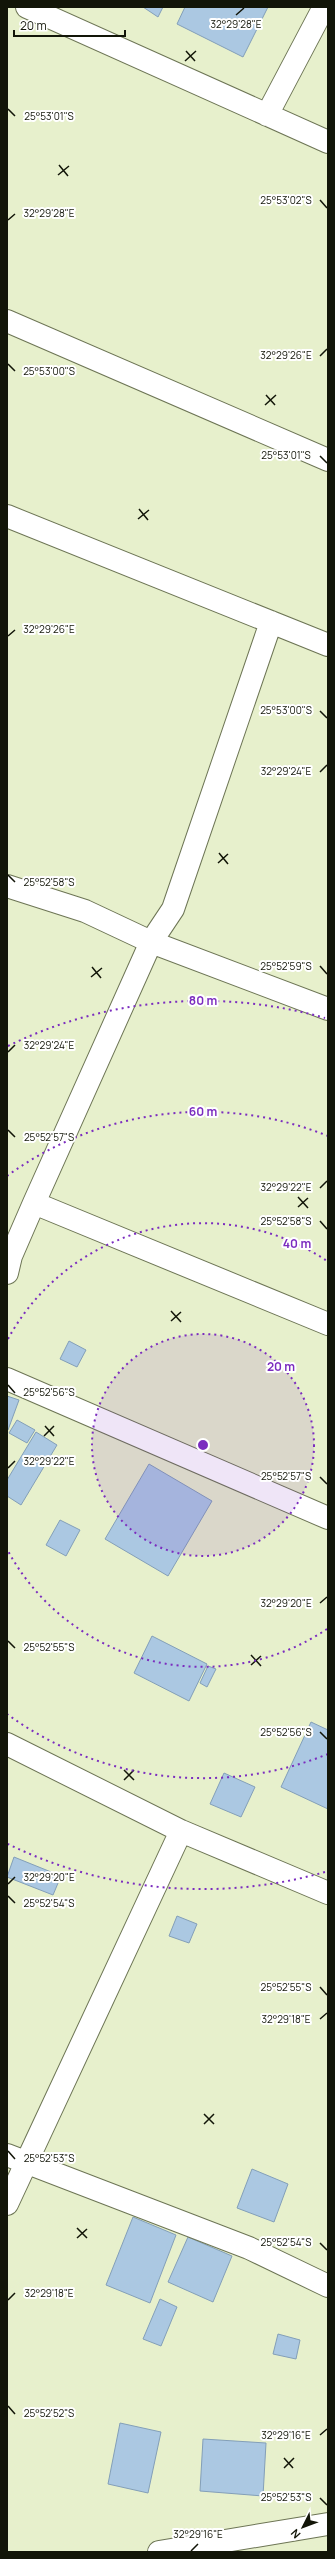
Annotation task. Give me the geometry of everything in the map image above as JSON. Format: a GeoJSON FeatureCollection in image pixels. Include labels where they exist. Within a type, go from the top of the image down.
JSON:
{"type":"FeatureCollection","features":[{"type":"Feature","properties":{"kind":"street"},"geometry":{"type":"LineString","coordinates":[[27,7],[328,142]]}},
{"type":"Feature","properties":{"kind":"street"},"geometry":{"type":"LineString","coordinates":[[267,115],[324,7]]}},
{"type":"Feature","properties":{"kind":"street"},"geometry":{"type":"LineString","coordinates":[[7,321],[328,460]]}},
{"type":"Feature","properties":{"kind":"street"},"geometry":{"type":"LineString","coordinates":[[7,516],[328,645]]}},
{"type":"Feature","properties":{"kind":"street"},"geometry":{"type":"LineString","coordinates":[[7,1273],[11,1256],[34,1203],[151,942],[173,909],[271,622]]}},
{"type":"Feature","properties":{"kind":"street"},"geometry":{"type":"LineString","coordinates":[[7,886],[85,912],[151,942],[328,1009]]}},
{"type":"Feature","properties":{"kind":"street"},"geometry":{"type":"LineString","coordinates":[[34,1203],[328,1324]]}},
{"type":"Feature","properties":{"kind":"street"},"geometry":{"type":"LineString","coordinates":[[7,1378],[328,1518]]}},
{"type":"Feature","properties":{"kind":"street"},"geometry":{"type":"LineString","coordinates":[[7,1744],[181,1830],[328,1893]]}},
{"type":"Feature","properties":{"kind":"street"},"geometry":{"type":"LineString","coordinates":[[7,2204],[16,2159],[181,1830]]}},
{"type":"Feature","properties":{"kind":"street"},"geometry":{"type":"LineString","coordinates":[[16,2159],[249,2248],[328,2286]]}},
{"type":"Feature","properties":{"kind":"street"},"geometry":{"type":"LineString","coordinates":[[159,2552],[328,2524]]}},
{"type":"Feature","properties":{"kind":"building"},"geometry":{"type":"Polygon","coordinates":[[[143,7],[163,7],[158,17],[143,7]]]}},
{"type":"Feature","properties":{"kind":"building"},"geometry":{"type":"Polygon","coordinates":[[[185,7],[268,7],[243,57],[177,24],[185,7]]]}},
{"type":"Feature","properties":{"kind":"building"},"geometry":{"type":"Polygon","coordinates":[[[69,1341],[86,1350],[77,1367],[60,1359],[69,1341]]]}},
{"type":"Feature","properties":{"kind":"building"},"geometry":{"type":"Polygon","coordinates":[[[7,1396],[19,1400],[8,1430],[7,1429],[7,1396]]]}},
{"type":"Feature","properties":{"kind":"building"},"geometry":{"type":"Polygon","coordinates":[[[17,1420],[35,1430],[27,1443],[9,1433],[17,1420]]]}},
{"type":"Feature","properties":{"kind":"building"},"geometry":{"type":"Polygon","coordinates":[[[36,1432],[57,1445],[21,1505],[7,1496],[7,1480],[36,1432]]]}},
{"type":"Feature","properties":{"kind":"building"},"geometry":{"type":"Polygon","coordinates":[[[149,1464],[212,1501],[168,1576],[105,1539],[149,1464]]]}},
{"type":"Feature","properties":{"kind":"building"},"geometry":{"type":"Polygon","coordinates":[[[60,1520],[80,1530],[66,1556],[46,1545],[60,1520]]]}},
{"type":"Feature","properties":{"kind":"building"},"geometry":{"type":"Polygon","coordinates":[[[152,1636],[207,1664],[189,1701],[134,1673],[152,1636]]]}},
{"type":"Feature","properties":{"kind":"building"},"geometry":{"type":"Polygon","coordinates":[[[208,1666],[216,1669],[207,1687],[200,1683],[208,1666]]]}},
{"type":"Feature","properties":{"kind":"building"},"geometry":{"type":"Polygon","coordinates":[[[311,1722],[328,1730],[328,1809],[281,1787],[311,1722]]]}},
{"type":"Feature","properties":{"kind":"building"},"geometry":{"type":"Polygon","coordinates":[[[224,1773],[255,1787],[241,1817],[210,1804],[224,1773]]]}},
{"type":"Feature","properties":{"kind":"building"},"geometry":{"type":"Polygon","coordinates":[[[14,1857],[61,1876],[53,1895],[7,1877],[14,1857]]]}},
{"type":"Feature","properties":{"kind":"building"},"geometry":{"type":"Polygon","coordinates":[[[177,1916],[197,1924],[189,1943],[169,1936],[177,1916]]]}},
{"type":"Feature","properties":{"kind":"building"},"geometry":{"type":"Polygon","coordinates":[[[252,2169],[288,2184],[274,2222],[237,2208],[252,2169]]]}},
{"type":"Feature","properties":{"kind":"building"},"geometry":{"type":"Polygon","coordinates":[[[133,2217],[176,2235],[150,2303],[106,2285],[133,2217]]]}},
{"type":"Feature","properties":{"kind":"building"},"geometry":{"type":"Polygon","coordinates":[[[188,2237],[232,2256],[213,2302],[168,2282],[188,2237]]]}},
{"type":"Feature","properties":{"kind":"building"},"geometry":{"type":"Polygon","coordinates":[[[160,2299],[177,2307],[161,2346],[143,2339],[160,2299]]]}},
{"type":"Feature","properties":{"kind":"building"},"geometry":{"type":"Polygon","coordinates":[[[278,2334],[300,2340],[296,2359],[273,2354],[278,2334]]]}},
{"type":"Feature","properties":{"kind":"building"},"geometry":{"type":"Polygon","coordinates":[[[120,2423],[161,2432],[148,2493],[108,2484],[120,2423]]]}},
{"type":"Feature","properties":{"kind":"building"},"geometry":{"type":"Polygon","coordinates":[[[203,2439],[266,2443],[263,2496],[200,2491],[203,2439]]]}}]}
